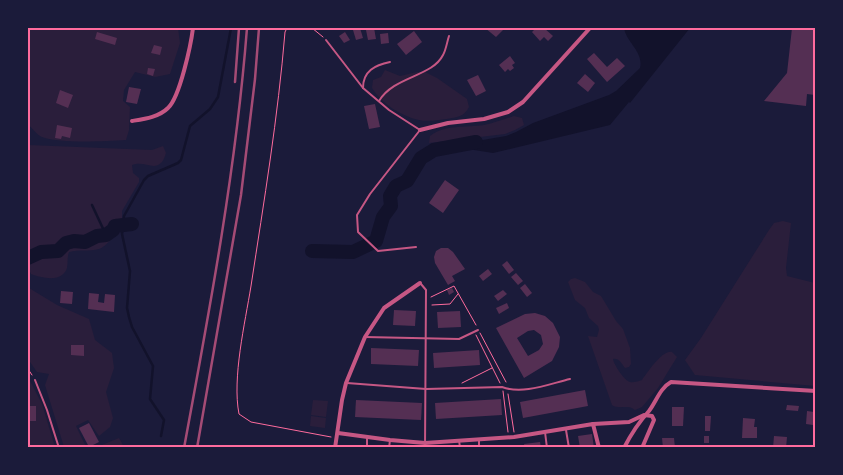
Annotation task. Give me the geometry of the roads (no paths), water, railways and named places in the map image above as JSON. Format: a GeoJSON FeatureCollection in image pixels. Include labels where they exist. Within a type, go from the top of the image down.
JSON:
{"type":"FeatureCollection","features":[{"type":"Feature","properties":{"kind":"street"},"geometry":{"type":"LineString","coordinates":[[132,121],[154,116],[168,109],[176,97],[193,28]]}},
{"type":"Feature","properties":{"kind":"street"},"geometry":{"type":"LineString","coordinates":[[420,130],[448,123],[484,120],[508,112],[523,102],[590,28]]}},
{"type":"Feature","properties":{"kind":"street"},"geometry":{"type":"LineString","coordinates":[[335,448],[346,383],[365,337],[384,308],[420,283]]}},
{"type":"Feature","properties":{"kind":"street"},"geometry":{"type":"LineString","coordinates":[[624,448],[665,386],[671,382],[816,391]]}},
{"type":"Feature","properties":{"kind":"street"},"geometry":{"type":"LineString","coordinates":[[338,433],[425,445],[459,440],[514,437],[593,424],[629,422],[644,416],[652,416],[654,420],[642,448]]}},
{"type":"Feature","properties":{"kind":"street"},"geometry":{"type":"LineString","coordinates":[[593,424],[599,448]]}},
{"type":"Feature","properties":{"kind":"lane"},"geometry":{"type":"LineString","coordinates":[[379,101],[390,87],[422,72],[443,56],[449,36]]}},
{"type":"Feature","properties":{"kind":"lane"},"geometry":{"type":"LineString","coordinates":[[326,40],[364,88],[389,110],[420,130],[370,194],[357,215],[358,232],[378,251],[416,248]]}},
{"type":"Feature","properties":{"kind":"lane"},"geometry":{"type":"LineString","coordinates":[[364,88],[366,75],[370,70],[378,64],[390,62]]}},
{"type":"Feature","properties":{"kind":"lane"},"geometry":{"type":"LineString","coordinates":[[420,283],[426,290],[425,445]]}},
{"type":"Feature","properties":{"kind":"lane"},"geometry":{"type":"LineString","coordinates":[[365,337],[459,339],[478,330]]}},
{"type":"Feature","properties":{"kind":"lane"},"geometry":{"type":"LineString","coordinates":[[346,383],[426,389],[502,386],[508,389],[523,390],[570,379]]}},
{"type":"Feature","properties":{"kind":"lane"},"geometry":{"type":"LineString","coordinates":[[35,380],[59,448]]}},
{"type":"Feature","properties":{"kind":"lane"},"geometry":{"type":"LineString","coordinates":[[565,428],[569,448]]}},
{"type":"Feature","properties":{"kind":"lane"},"geometry":{"type":"LineString","coordinates":[[544,432],[547,448]]}},
{"type":"Feature","properties":{"kind":"lane"},"geometry":{"type":"LineString","coordinates":[[367,438],[367,448]]}},
{"type":"Feature","properties":{"kind":"lane"},"geometry":{"type":"LineString","coordinates":[[478,448],[479,439]]}},
{"type":"Feature","properties":{"kind":"lane"},"geometry":{"type":"LineString","coordinates":[[389,448],[390,440]]}},
{"type":"Feature","properties":{"kind":"lane"},"geometry":{"type":"LineString","coordinates":[[459,440],[460,448]]}},
{"type":"Feature","properties":{"kind":"waterway"},"geometry":{"type":"LineString","coordinates":[[161,436],[164,420],[150,399],[153,366],[132,327],[127,308],[130,271],[122,234],[124,216],[148,176],[181,160],[190,126],[210,109],[218,97],[231,28]]}},
{"type":"Feature","properties":{"kind":"waterway"},"geometry":{"type":"LineString","coordinates":[[312,251],[353,252],[376,241],[383,217],[391,206],[390,196],[396,186],[407,181],[421,158],[434,150],[476,142]]}},
{"type":"Feature","properties":{"kind":"waterway"},"geometry":{"type":"LineString","coordinates":[[92,205],[106,235]]}},
{"type":"Feature","properties":{"kind":"waterway"},"geometry":{"type":"LineString","coordinates":[[28,258],[41,252],[58,251],[66,243],[74,241],[85,242],[97,236],[106,235],[115,226],[132,224]]}},
{"type":"Feature","properties":{"kind":"railway"},"geometry":{"type":"LineString","coordinates":[[235,82],[239,28]]}},
{"type":"Feature","properties":{"kind":"railway"},"geometry":{"type":"LineString","coordinates":[[184,448],[229,186],[247,28]]}},
{"type":"Feature","properties":{"kind":"railway"},"geometry":{"type":"LineString","coordinates":[[197,448],[241,195],[259,28]]}}]}
